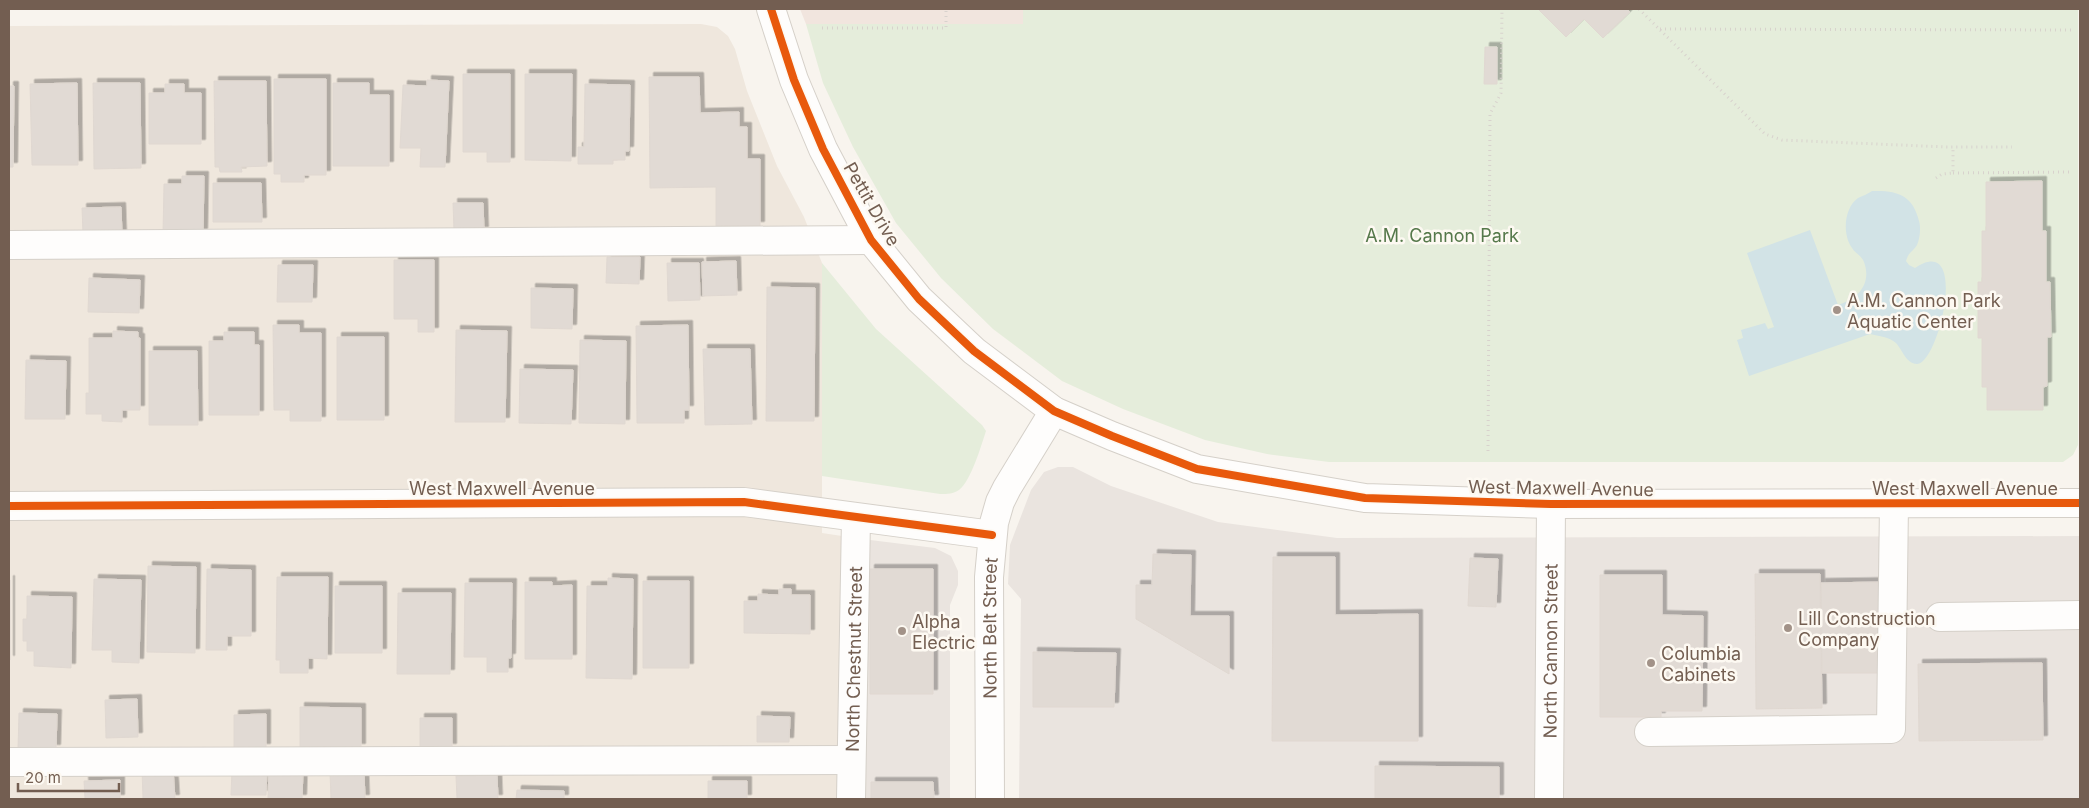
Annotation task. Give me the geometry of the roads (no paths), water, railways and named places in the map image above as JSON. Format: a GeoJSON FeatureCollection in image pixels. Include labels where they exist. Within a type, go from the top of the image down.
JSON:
{"type":"FeatureCollection","features":[{"type":"Feature","properties":{"kind":"street","name":"Pettit Drive"},"geometry":{"type":"LineString","coordinates":[[771,9],[794,80],[823,149],[871,240],[919,299],[974,351],[1054,411]]}},
{"type":"Feature","properties":{"kind":"street"},"geometry":{"type":"LineString","coordinates":[[9,245],[871,240]]}},
{"type":"Feature","properties":{"kind":"street","name":"West Maxwell Avenue"},"geometry":{"type":"LineString","coordinates":[[1054,411],[1197,469],[1282,486],[1364,498],[1551,504],[2080,503]]}},
{"type":"Feature","properties":{"kind":"street","name":"North Belt Street"},"geometry":{"type":"LineString","coordinates":[[990,799],[989,576],[992,535],[1003,495],[1054,411]]}},
{"type":"Feature","properties":{"kind":"street","name":"West Maxwell Avenue"},"geometry":{"type":"LineString","coordinates":[[9,506],[744,502],[992,535]]}},
{"type":"Feature","properties":{"kind":"street","name":"North Cannon Street"},"geometry":{"type":"LineString","coordinates":[[1549,799],[1551,504]]}},
{"type":"Feature","properties":{"kind":"street"},"geometry":{"type":"LineString","coordinates":[[1649,732],[1891,729],[1894,504]]}},
{"type":"Feature","properties":{"kind":"street","name":"North Chestnut Street"},"geometry":{"type":"LineString","coordinates":[[851,799],[856,518]]}},
{"type":"Feature","properties":{"kind":"street"},"geometry":{"type":"LineString","coordinates":[[1940,617],[2080,615]]}},
{"type":"Feature","properties":{"kind":"street"},"geometry":{"type":"LineString","coordinates":[[9,762],[851,760]]}},
{"type":"Feature","properties":{"kind":"place","name":"A.M. Cannon Park Aquatic Center"},"geometry":{"type":"Point","coordinates":[1837,310]}},
{"type":"Feature","properties":{"kind":"place","name":"Lill Construction Company"},"geometry":{"type":"Point","coordinates":[1788,628]}},
{"type":"Feature","properties":{"kind":"place","name":"Alpha Electric"},"geometry":{"type":"Point","coordinates":[902,631]}},
{"type":"Feature","properties":{"kind":"place","name":"Columbia Cabinets"},"geometry":{"type":"Point","coordinates":[1651,663]}},
{"type":"Feature","properties":{"kind":"park label","name":"A.M. Cannon Park"},"geometry":{"type":"Point","coordinates":[1442,235]}}]}
